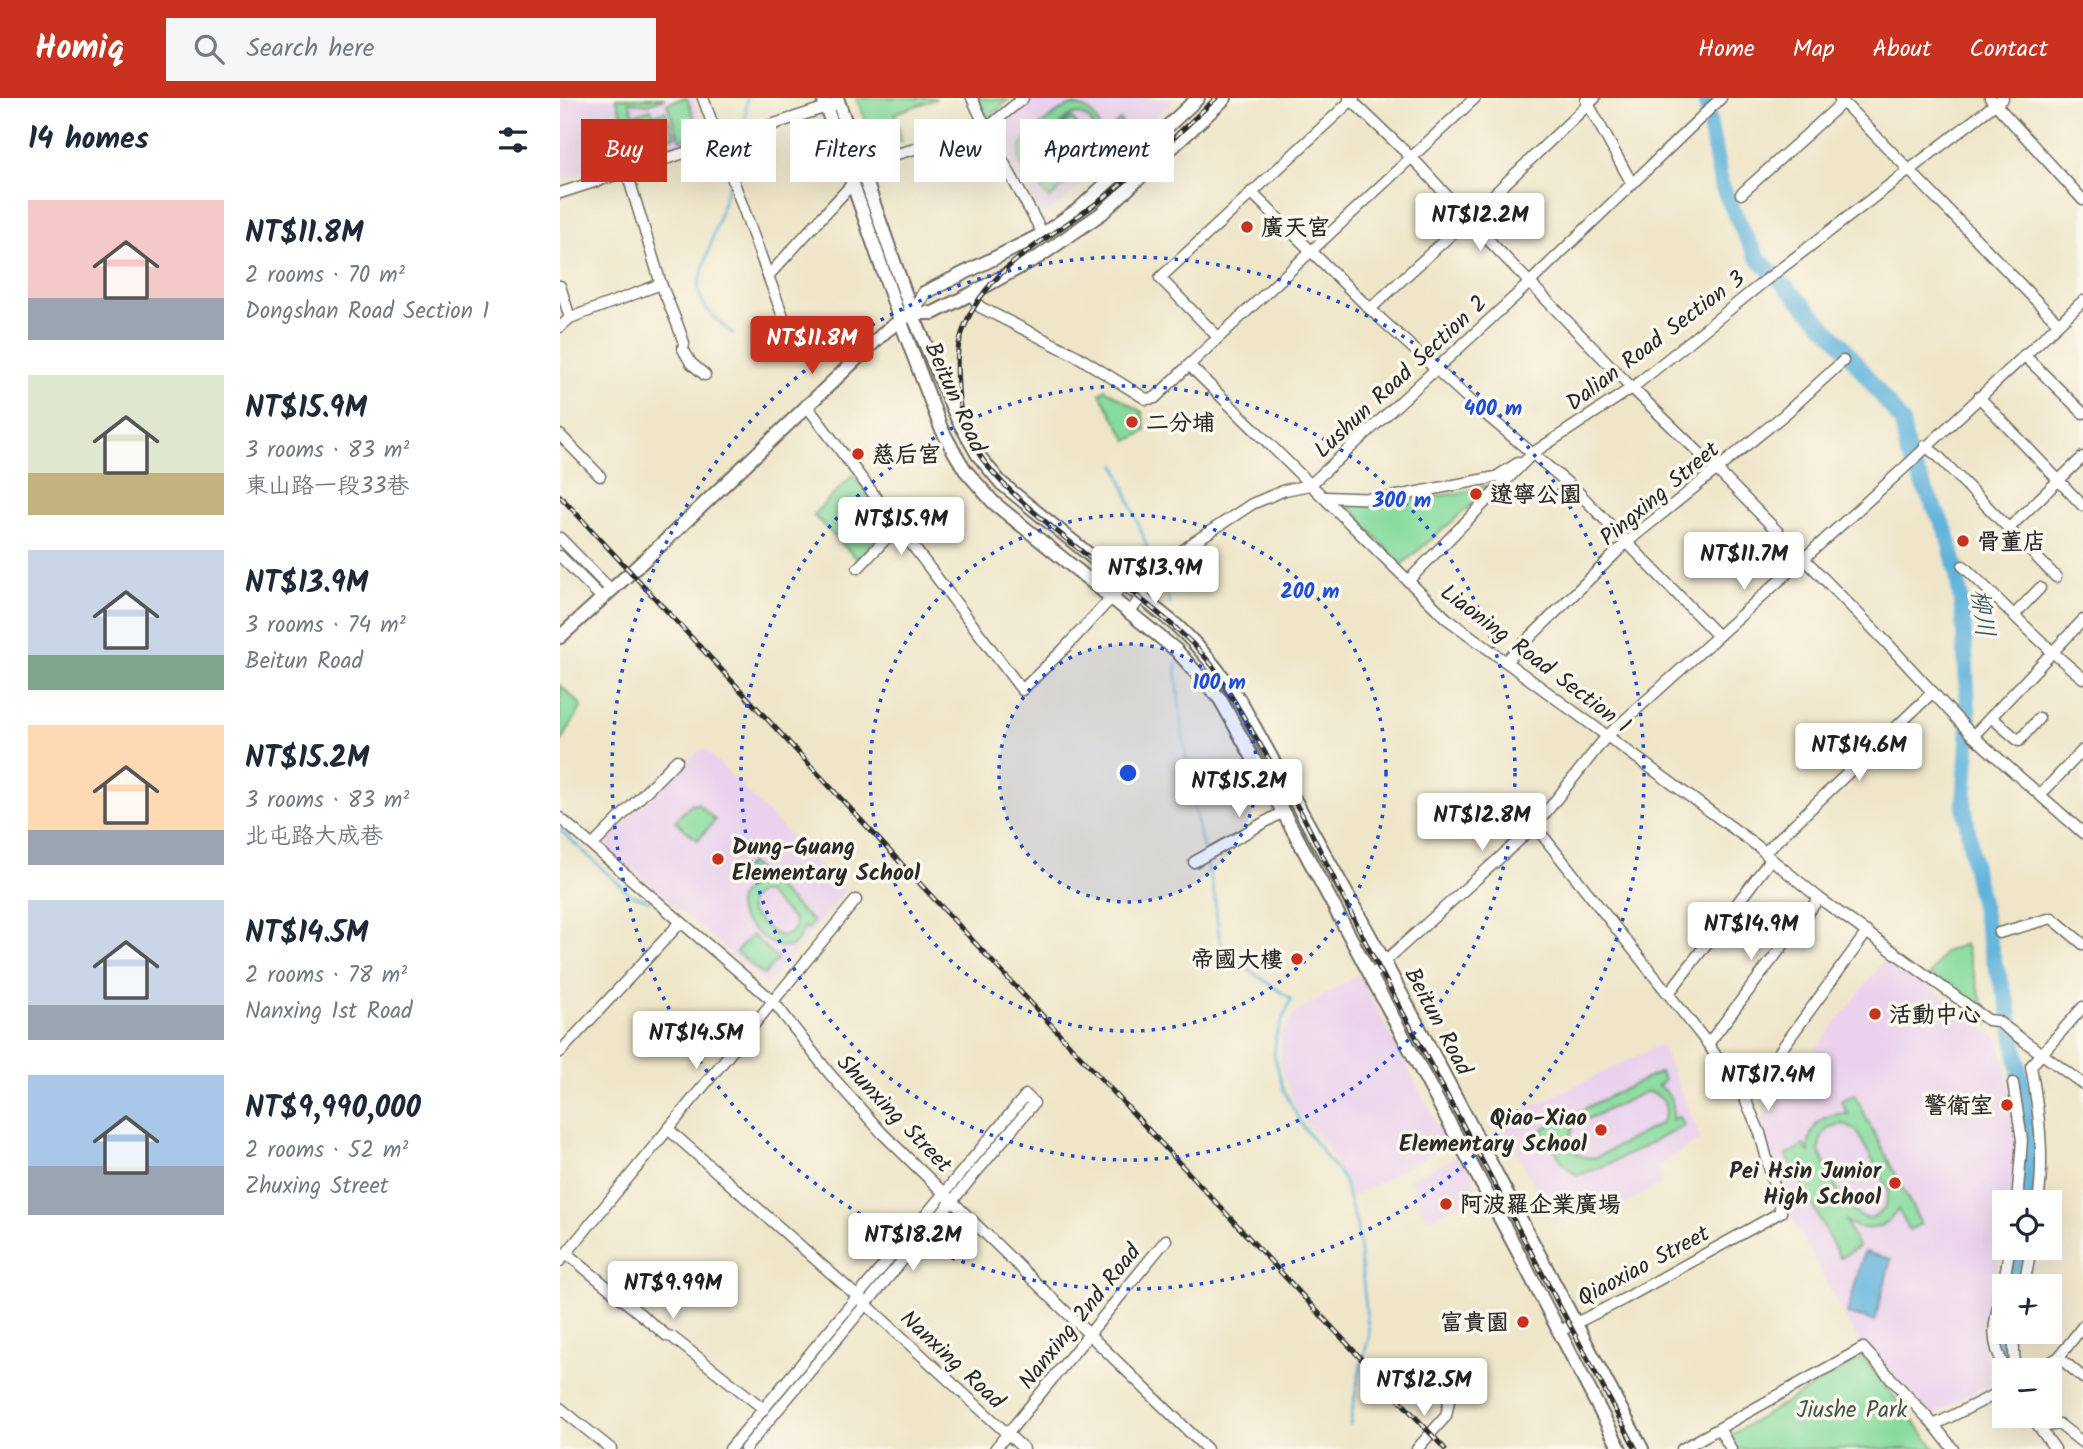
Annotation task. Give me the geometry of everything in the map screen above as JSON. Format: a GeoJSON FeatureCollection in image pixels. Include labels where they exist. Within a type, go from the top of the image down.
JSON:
{"type":"FeatureCollection","features":[{"type":"Feature","properties":{"kind":"main road"},"geometry":{"type":"LineString","coordinates":[[560,637],[750,461],[806,405],[906,316],[924,293],[1043,234],[1088,201],[1198,98]]}},
{"type":"Feature","properties":{"kind":"main road"},"geometry":{"type":"LineString","coordinates":[[906,316],[933,313],[1031,262],[1080,231],[1225,98]]}},
{"type":"Feature","properties":{"kind":"main road","name":"Beitun Road"},"geometry":{"type":"LineString","coordinates":[[831,102],[837,119]]}},
{"type":"Feature","properties":{"kind":"main road","name":"Beitun Road"},"geometry":{"type":"LineString","coordinates":[[859,182],[906,316],[941,428],[965,470],[984,493],[1014,520],[1161,636],[1220,699],[1283,812],[1620,1449]]}},
{"type":"Feature","properties":{"kind":"main road","name":"Beitun Road"},"geometry":{"type":"LineString","coordinates":[[853,183],[906,316],[957,418],[986,466],[1001,483],[1177,626],[1213,662],[1240,701],[1384,962],[1642,1449]]}},
{"type":"Feature","properties":{"kind":"street"},"geometry":{"type":"LineString","coordinates":[[703,98],[710,119]]}},
{"type":"Feature","properties":{"kind":"street"},"geometry":{"type":"LineString","coordinates":[[972,98],[981,119]]}},
{"type":"Feature","properties":{"kind":"street"},"geometry":{"type":"LineString","coordinates":[[999,119],[1023,98]]}},
{"type":"Feature","properties":{"kind":"street"},"geometry":{"type":"LineString","coordinates":[[971,294],[980,307],[1077,356],[1146,399],[1155,398],[1475,98]]}},
{"type":"Feature","properties":{"kind":"street"},"geometry":{"type":"LineString","coordinates":[[1217,337],[1160,278],[1352,99],[1971,733],[2083,834]]}},
{"type":"Feature","properties":{"kind":"street","name":"Lushun Road Section 2"},"geometry":{"type":"LineString","coordinates":[[1142,598],[1167,562],[1252,503],[1285,489],[1310,485],[1530,283],[1720,99]]}},
{"type":"Feature","properties":{"kind":"street"},"geometry":{"type":"LineString","coordinates":[[1370,309],[1468,219],[1589,100],[1632,182]]}},
{"type":"Feature","properties":{"kind":"street"},"geometry":{"type":"LineString","coordinates":[[1741,194],[1841,100],[2058,323]]}},
{"type":"Feature","properties":{"kind":"street"},"geometry":{"type":"LineString","coordinates":[[1909,170],[1996,100],[2083,200]]}},
{"type":"Feature","properties":{"kind":"street"},"geometry":{"type":"LineString","coordinates":[[776,121],[831,102]]}},
{"type":"Feature","properties":{"kind":"street"},"geometry":{"type":"LineString","coordinates":[[1006,166],[1043,234]]}},
{"type":"Feature","properties":{"kind":"street","name":"Dalian Road Section 3"},"geometry":{"type":"LineString","coordinates":[[1324,497],[1382,499],[1496,477],[1632,388],[1766,279],[1909,170]]}},
{"type":"Feature","properties":{"kind":"street"},"geometry":{"type":"LineString","coordinates":[[560,193],[597,182]]}},
{"type":"Feature","properties":{"kind":"street"},"geometry":{"type":"LineString","coordinates":[[630,182],[661,284],[684,343],[683,349],[691,363],[705,375]]}},
{"type":"Feature","properties":{"kind":"street"},"geometry":{"type":"LineString","coordinates":[[733,182],[785,321]]}},
{"type":"Feature","properties":{"kind":"street"},"geometry":{"type":"LineString","coordinates":[[768,276],[853,183]]}},
{"type":"Feature","properties":{"kind":"street"},"geometry":{"type":"LineString","coordinates":[[1251,192],[1370,309],[1484,413],[1576,491],[1718,636]]}},
{"type":"Feature","properties":{"kind":"street"},"geometry":{"type":"LineString","coordinates":[[560,327],[570,318],[661,284]]}},
{"type":"Feature","properties":{"kind":"street"},"geometry":{"type":"LineString","coordinates":[[560,286],[570,318]]}},
{"type":"Feature","properties":{"kind":"street"},"geometry":{"type":"LineString","coordinates":[[1371,977],[1384,962],[1535,825],[1606,737],[1903,469],[2083,301]]}},
{"type":"Feature","properties":{"kind":"street"},"geometry":{"type":"LineString","coordinates":[[2024,355],[2083,413]]}},
{"type":"Feature","properties":{"kind":"street","name":"Pingxing Street"},"geometry":{"type":"LineString","coordinates":[[1506,662],[1627,542],[1785,414],[1843,361]]}},
{"type":"Feature","properties":{"kind":"street","name":"Liaoning Road Section 1"},"geometry":{"type":"LineString","coordinates":[[1189,365],[1446,618],[1715,814],[1819,898],[1988,1020],[2001,1024],[2040,1054]]}},
{"type":"Feature","properties":{"kind":"street"},"geometry":{"type":"LineString","coordinates":[[1979,397],[2083,506]]}},
{"type":"Feature","properties":{"kind":"street"},"geometry":{"type":"LineString","coordinates":[[806,405],[1022,690],[1125,583]]}},
{"type":"Feature","properties":{"kind":"street"},"geometry":{"type":"LineString","coordinates":[[560,435],[600,476]]}},
{"type":"Feature","properties":{"kind":"street"},"geometry":{"type":"LineString","coordinates":[[1923,449],[1938,456],[2056,577]]}},
{"type":"Feature","properties":{"kind":"street","name":"Dalian Road Section 3"},"geometry":{"type":"LineString","coordinates":[[1408,581],[1533,453]]}},
{"type":"Feature","properties":{"kind":"street"},"geometry":{"type":"LineString","coordinates":[[2009,528],[2083,457]]}},
{"type":"Feature","properties":{"kind":"street"},"geometry":{"type":"LineString","coordinates":[[858,568],[897,527]]}},
{"type":"Feature","properties":{"kind":"street"},"geometry":{"type":"LineString","coordinates":[[560,537],[607,594]]}},
{"type":"Feature","properties":{"kind":"street"},"geometry":{"type":"LineString","coordinates":[[560,556],[607,594]]}},
{"type":"Feature","properties":{"kind":"street"},"geometry":{"type":"LineString","coordinates":[[1963,566],[2015,614],[2050,652],[2083,678]]}},
{"type":"Feature","properties":{"kind":"street"},"geometry":{"type":"LineString","coordinates":[[2015,614],[2040,588]]}},
{"type":"Feature","properties":{"kind":"street"},"geometry":{"type":"LineString","coordinates":[[1130,612],[1142,598]]}},
{"type":"Feature","properties":{"kind":"street"},"geometry":{"type":"LineString","coordinates":[[1971,733],[1991,717],[2083,620]]}},
{"type":"Feature","properties":{"kind":"street"},"geometry":{"type":"LineString","coordinates":[[1669,993],[1768,856],[1933,692]]}},
{"type":"Feature","properties":{"kind":"street"},"geometry":{"type":"LineString","coordinates":[[1991,717],[2019,741],[2039,718]]}},
{"type":"Feature","properties":{"kind":"street"},"geometry":{"type":"LineString","coordinates":[[2040,796],[2083,750]]}},
{"type":"Feature","properties":{"kind":"street"},"geometry":{"type":"LineString","coordinates":[[593,845],[677,760]]}},
{"type":"Feature","properties":{"kind":"street"},"geometry":{"type":"LineString","coordinates":[[1197,861],[1283,812]]}},
{"type":"Feature","properties":{"kind":"street","name":"Shunxing Street"},"geometry":{"type":"LineString","coordinates":[[560,818],[773,1001],[854,1103],[882,1133],[1207,1449]]}},
{"type":"Feature","properties":{"kind":"street","name":"Qiaoxiao Street"},"geometry":{"type":"LineString","coordinates":[[1535,825],[1669,993],[1745,1099],[1760,1133],[1781,1212],[1559,1332]]}},
{"type":"Feature","properties":{"kind":"street"},"geometry":{"type":"LineString","coordinates":[[1708,1044],[1819,898]]}},
{"type":"Feature","properties":{"kind":"street"},"geometry":{"type":"LineString","coordinates":[[764,1409],[563,1257],[856,900]]}},
{"type":"Feature","properties":{"kind":"street"},"geometry":{"type":"LineString","coordinates":[[1998,933],[2052,918],[2083,944]]}},
{"type":"Feature","properties":{"kind":"street"},"geometry":{"type":"LineString","coordinates":[[560,1052],[681,922]]}},
{"type":"Feature","properties":{"kind":"street"},"geometry":{"type":"LineString","coordinates":[[1745,1099],[1867,932]]}},
{"type":"Feature","properties":{"kind":"street"},"geometry":{"type":"LineString","coordinates":[[2039,1190],[2041,1124],[2031,1066],[2083,1007]]}},
{"type":"Feature","properties":{"kind":"street"},"geometry":{"type":"LineString","coordinates":[[2040,1054],[2083,1084]]}},
{"type":"Feature","properties":{"kind":"street"},"geometry":{"type":"LineString","coordinates":[[2013,1083],[2022,1140],[2018,1190]]}},
{"type":"Feature","properties":{"kind":"street"},"geometry":{"type":"LineString","coordinates":[[730,1449],[858,1297],[948,1196],[1034,1103],[1026,1095],[948,1196],[866,1304],[746,1449]]}},
{"type":"Feature","properties":{"kind":"street","name":"Nanxing Road"},"geometry":{"type":"LineString","coordinates":[[668,1129],[866,1304],[1024,1449]]}},
{"type":"Feature","properties":{"kind":"street","name":"Nanxing 2nd Road"},"geometry":{"type":"LineString","coordinates":[[995,1449],[1166,1240]]}},
{"type":"Feature","properties":{"kind":"street"},"geometry":{"type":"LineString","coordinates":[[1999,1358],[1993,1340],[1993,1320],[2008,1260]]}},
{"type":"Feature","properties":{"kind":"street"},"geometry":{"type":"LineString","coordinates":[[2083,1326],[2059,1357],[2083,1378]]}},
{"type":"Feature","properties":{"kind":"street"},"geometry":{"type":"LineString","coordinates":[[1682,1449],[1863,1348],[1953,1449]]}},
{"type":"Feature","properties":{"kind":"street"},"geometry":{"type":"LineString","coordinates":[[1418,1449],[1446,1416],[1451,1396]]}},
{"type":"Feature","properties":{"kind":"street"},"geometry":{"type":"LineString","coordinates":[[1934,1425],[1992,1396]]}},
{"type":"Feature","properties":{"kind":"street"},"geometry":{"type":"LineString","coordinates":[[560,1408],[611,1449]]}},
{"type":"Feature","properties":{"kind":"street"},"geometry":{"type":"LineString","coordinates":[[2062,1426],[2083,1443]]}},
{"type":"Feature","properties":{"kind":"street"},"geometry":{"type":"LineString","coordinates":[[2041,1428],[2055,1449]]}},
{"type":"Feature","properties":{"kind":"street"},"geometry":{"type":"LineString","coordinates":[[1720,1430],[1731,1449]]}},
{"type":"Feature","properties":{"kind":"shaded area"},"geometry":{"type":"Polygon","coordinates":[[[560,98],[694,98],[701,119],[681,119],[681,147],[667,151],[667,119],[581,119],[581,174],[560,180],[560,98]]]}},
{"type":"Feature","properties":{"kind":"shaded area"},"geometry":{"type":"Polygon","coordinates":[[[1031,98],[1176,98],[1153,119],[1020,119],[1020,177],[1006,152],[1006,121],[1031,98]]]}},
{"type":"Feature","properties":{"kind":"shaded area"},"geometry":{"type":"Polygon","coordinates":[[[1023,182],[1084,182],[1060,204],[1044,213],[1039,212],[1023,182]]]}},
{"type":"Feature","properties":{"kind":"shaded area"},"geometry":{"type":"Polygon","coordinates":[[[1136,546],[1150,567],[1142,579],[1121,560],[1136,546]]]}},
{"type":"Feature","properties":{"kind":"shaded area","name":"Dung-Guang Elementary School"},"geometry":{"type":"Polygon","coordinates":[[[705,749],[845,891],[767,985],[607,848],[610,836],[700,750],[705,749]]]}},
{"type":"Feature","properties":{"kind":"shaded area","name":"Pei Hsin Junior High School"},"geometry":{"type":"Polygon","coordinates":[[[1889,955],[1999,1039],[2015,1110],[2017,1164],[2012,1190],[1992,1190],[1992,1260],[1999,1260],[1996,1274],[1992,1274],[1992,1289],[1981,1331],[1982,1347],[1992,1383],[1931,1415],[1923,1413],[1859,1342],[1783,1202],[1763,1144],[1761,1119],[1889,955]]]}},
{"type":"Feature","properties":{"kind":"shaded area"},"geometry":{"type":"Polygon","coordinates":[[[1358,974],[1448,1145],[1352,1197],[1331,1154],[1297,1110],[1280,1065],[1281,1036],[1293,1015],[1358,974]]]}},
{"type":"Feature","properties":{"kind":"shaded area","name":"Qiao-Xiao Elementary School"},"geometry":{"type":"Polygon","coordinates":[[[1661,1044],[1701,1139],[1656,1166],[1662,1183],[1604,1217],[1594,1203],[1554,1223],[1501,1122],[1661,1044]]]}},
{"type":"Feature","properties":{"kind":"shaded area"},"geometry":{"type":"Polygon","coordinates":[[[1463,1154],[1481,1194],[1427,1219],[1409,1179],[1463,1154]]]}},
{"type":"Feature","properties":{"kind":"green space"},"geometry":{"type":"Polygon","coordinates":[[[616,98],[665,98],[648,104],[629,102],[634,115],[651,109],[654,119],[623,119],[616,98]]]}},
{"type":"Feature","properties":{"kind":"green space"},"geometry":{"type":"Polygon","coordinates":[[[687,98],[695,119],[681,119],[681,140],[680,140],[667,104],[687,98]]]}},
{"type":"Feature","properties":{"kind":"green space"},"geometry":{"type":"Polygon","coordinates":[[[856,98],[936,98],[895,113],[896,119],[865,119],[856,98]]]}},
{"type":"Feature","properties":{"kind":"green space"},"geometry":{"type":"Polygon","coordinates":[[[977,98],[1008,100],[988,119],[977,98]]]}},
{"type":"Feature","properties":{"kind":"green space"},"geometry":{"type":"Polygon","coordinates":[[[1073,105],[1079,106],[1089,111],[1096,119],[1088,119],[1080,114],[1066,119],[1049,119],[1073,105]]]}},
{"type":"Feature","properties":{"kind":"green space"},"geometry":{"type":"Polygon","coordinates":[[[665,111],[675,136],[667,139],[667,119],[655,119],[654,115],[665,111]]]}},
{"type":"Feature","properties":{"kind":"green space"},"geometry":{"type":"Polygon","coordinates":[[[1041,182],[1068,182],[1049,199],[1041,189],[1047,184],[1041,182]]]}},
{"type":"Feature","properties":{"kind":"green space"},"geometry":{"type":"Polygon","coordinates":[[[1105,389],[1142,412],[1146,431],[1128,441],[1100,394],[1105,389]]]}},
{"type":"Feature","properties":{"kind":"green space"},"geometry":{"type":"Polygon","coordinates":[[[853,475],[893,525],[857,559],[813,515],[853,475]]]}},
{"type":"Feature","properties":{"kind":"green space"},"geometry":{"type":"Polygon","coordinates":[[[1486,486],[1488,491],[1401,565],[1343,501],[1381,504],[1461,493],[1486,486]]]}},
{"type":"Feature","properties":{"kind":"green space"},"geometry":{"type":"Polygon","coordinates":[[[560,685],[582,706],[560,744],[560,685]]]}},
{"type":"Feature","properties":{"kind":"green space"},"geometry":{"type":"Polygon","coordinates":[[[692,803],[697,803],[715,820],[698,840],[675,821],[692,803]]]}},
{"type":"Feature","properties":{"kind":"green space"},"geometry":{"type":"Polygon","coordinates":[[[750,863],[813,922],[808,929],[804,926],[800,937],[789,947],[769,942],[741,917],[738,909],[739,898],[745,890],[760,885],[744,869],[750,863]],[[758,893],[750,900],[750,912],[772,932],[784,936],[790,934],[795,928],[794,920],[766,893],[758,893]]]}},
{"type":"Feature","properties":{"kind":"green space"},"geometry":{"type":"Polygon","coordinates":[[[752,935],[778,959],[764,975],[736,952],[752,935]]]}},
{"type":"Feature","properties":{"kind":"green space"},"geometry":{"type":"Polygon","coordinates":[[[1965,944],[1988,1023],[1930,975],[1944,952],[1965,944]]]}},
{"type":"Feature","properties":{"kind":"green space"},"geometry":{"type":"Polygon","coordinates":[[[1660,1072],[1664,1081],[1658,1086],[1671,1100],[1672,1119],[1679,1117],[1684,1126],[1618,1160],[1577,1175],[1559,1158],[1554,1134],[1546,1138],[1542,1129],[1660,1072]],[[1645,1092],[1575,1125],[1570,1138],[1574,1150],[1583,1157],[1597,1157],[1660,1124],[1666,1111],[1664,1101],[1654,1093],[1645,1092]]]}},
{"type":"Feature","properties":{"kind":"green space"},"geometry":{"type":"Polygon","coordinates":[[[1854,1094],[1921,1224],[1909,1230],[1898,1209],[1887,1222],[1875,1228],[1860,1228],[1846,1221],[1858,1247],[1840,1258],[1786,1155],[1804,1145],[1809,1153],[1811,1136],[1818,1123],[1831,1115],[1848,1114],[1841,1101],[1854,1094]],[[1842,1124],[1828,1129],[1822,1136],[1819,1151],[1844,1201],[1863,1217],[1874,1217],[1885,1208],[1889,1191],[1856,1130],[1842,1124]]]}},
{"type":"Feature","properties":{"kind":"green space","name":"Jiushe Park"},"geometry":{"type":"Polygon","coordinates":[[[1862,1357],[1936,1449],[1734,1449],[1728,1437],[1862,1357]]]}},
{"type":"Feature","properties":{"kind":"water"},"geometry":{"type":"Polygon","coordinates":[[[1864,1252],[1891,1259],[1875,1321],[1847,1314],[1864,1252]]]}},
{"type":"Feature","properties":{"kind":"waterway"},"geometry":{"type":"LineString","coordinates":[[745,119],[747,98]]}},
{"type":"Feature","properties":{"kind":"waterway","name":"柳川"},"geometry":{"type":"LineString","coordinates":[[1705,98],[1721,184],[1745,235],[1758,258],[1839,341],[1902,422],[1908,455],[1947,533],[1957,574],[1963,617],[1969,723],[1964,805],[1975,874],[1994,961],[2008,1004],[2031,1141],[2029,1190]]}},
{"type":"Feature","properties":{"kind":"waterway"},"geometry":{"type":"LineString","coordinates":[[729,183],[698,286],[706,308],[733,334]]}},
{"type":"Feature","properties":{"kind":"waterway"},"geometry":{"type":"LineString","coordinates":[[1116,465],[1155,568]]}},
{"type":"Feature","properties":{"kind":"waterway"},"geometry":{"type":"LineString","coordinates":[[1161,581],[1170,605]]}},
{"type":"Feature","properties":{"kind":"waterway"},"geometry":{"type":"LineString","coordinates":[[1176,663],[1186,758],[1204,853]]}},
{"type":"Feature","properties":{"kind":"waterway"},"geometry":{"type":"LineString","coordinates":[[560,830],[630,894],[650,901]]}},
{"type":"Feature","properties":{"kind":"waterway"},"geometry":{"type":"LineString","coordinates":[[1206,860],[1214,893],[1219,935],[1225,953],[1291,999],[1276,1036],[1274,1055],[1283,1089],[1302,1125],[1343,1179],[1357,1226],[1369,1336],[1350,1425]]}},
{"type":"Feature","properties":{"kind":"waterway","name":"柳川"},"geometry":{"type":"LineString","coordinates":[[2015,1274],[2018,1260]]}},
{"type":"Feature","properties":{"kind":"waterway","name":"柳川"},"geometry":{"type":"LineString","coordinates":[[2002,1355],[2003,1344]]}},
{"type":"Feature","properties":{"kind":"railway"},"geometry":{"type":"LineString","coordinates":[[1216,98],[1119,186],[1018,258],[981,296],[968,318],[958,349],[959,403],[963,418],[974,446],[1003,484],[1171,624],[1215,669],[1303,816],[1371,953],[1636,1449]]}},
{"type":"Feature","properties":{"kind":"railway"},"geometry":{"type":"LineString","coordinates":[[560,496],[1445,1449]]}},
{"type":"Feature","properties":{"kind":"place","name":"廣天宮"},"geometry":{"type":"Point","coordinates":[1247,227]}},
{"type":"Feature","properties":{"kind":"place","name":"二分埔"},"geometry":{"type":"Point","coordinates":[1132,422]}},
{"type":"Feature","properties":{"kind":"place","name":"慈后宮"},"geometry":{"type":"Point","coordinates":[858,454]}},
{"type":"Feature","properties":{"kind":"place","name":"遼寧公園"},"geometry":{"type":"Point","coordinates":[1476,494]}},
{"type":"Feature","properties":{"kind":"place","name":"骨董店"},"geometry":{"type":"Point","coordinates":[1963,541]}},
{"type":"Feature","properties":{"kind":"place","name":"Dung-Guang Elementary School"},"geometry":{"type":"Point","coordinates":[718,859]}},
{"type":"Feature","properties":{"kind":"place","name":"帝國大樓"},"geometry":{"type":"Point","coordinates":[1297,959]}},
{"type":"Feature","properties":{"kind":"place","name":"活動中心"},"geometry":{"type":"Point","coordinates":[1875,1014]}},
{"type":"Feature","properties":{"kind":"place","name":"警衛室"},"geometry":{"type":"Point","coordinates":[2007,1105]}},
{"type":"Feature","properties":{"kind":"place","name":"Qiao-Xiao Elementary School"},"geometry":{"type":"Point","coordinates":[1601,1130]}},
{"type":"Feature","properties":{"kind":"place","name":"Pei Hsin Junior High School"},"geometry":{"type":"Point","coordinates":[1895,1183]}},
{"type":"Feature","properties":{"kind":"place","name":"阿波羅企業廣場"},"geometry":{"type":"Point","coordinates":[1446,1204]}},
{"type":"Feature","properties":{"kind":"place","name":"富貴園"},"geometry":{"type":"Point","coordinates":[1523,1322]}}]}
